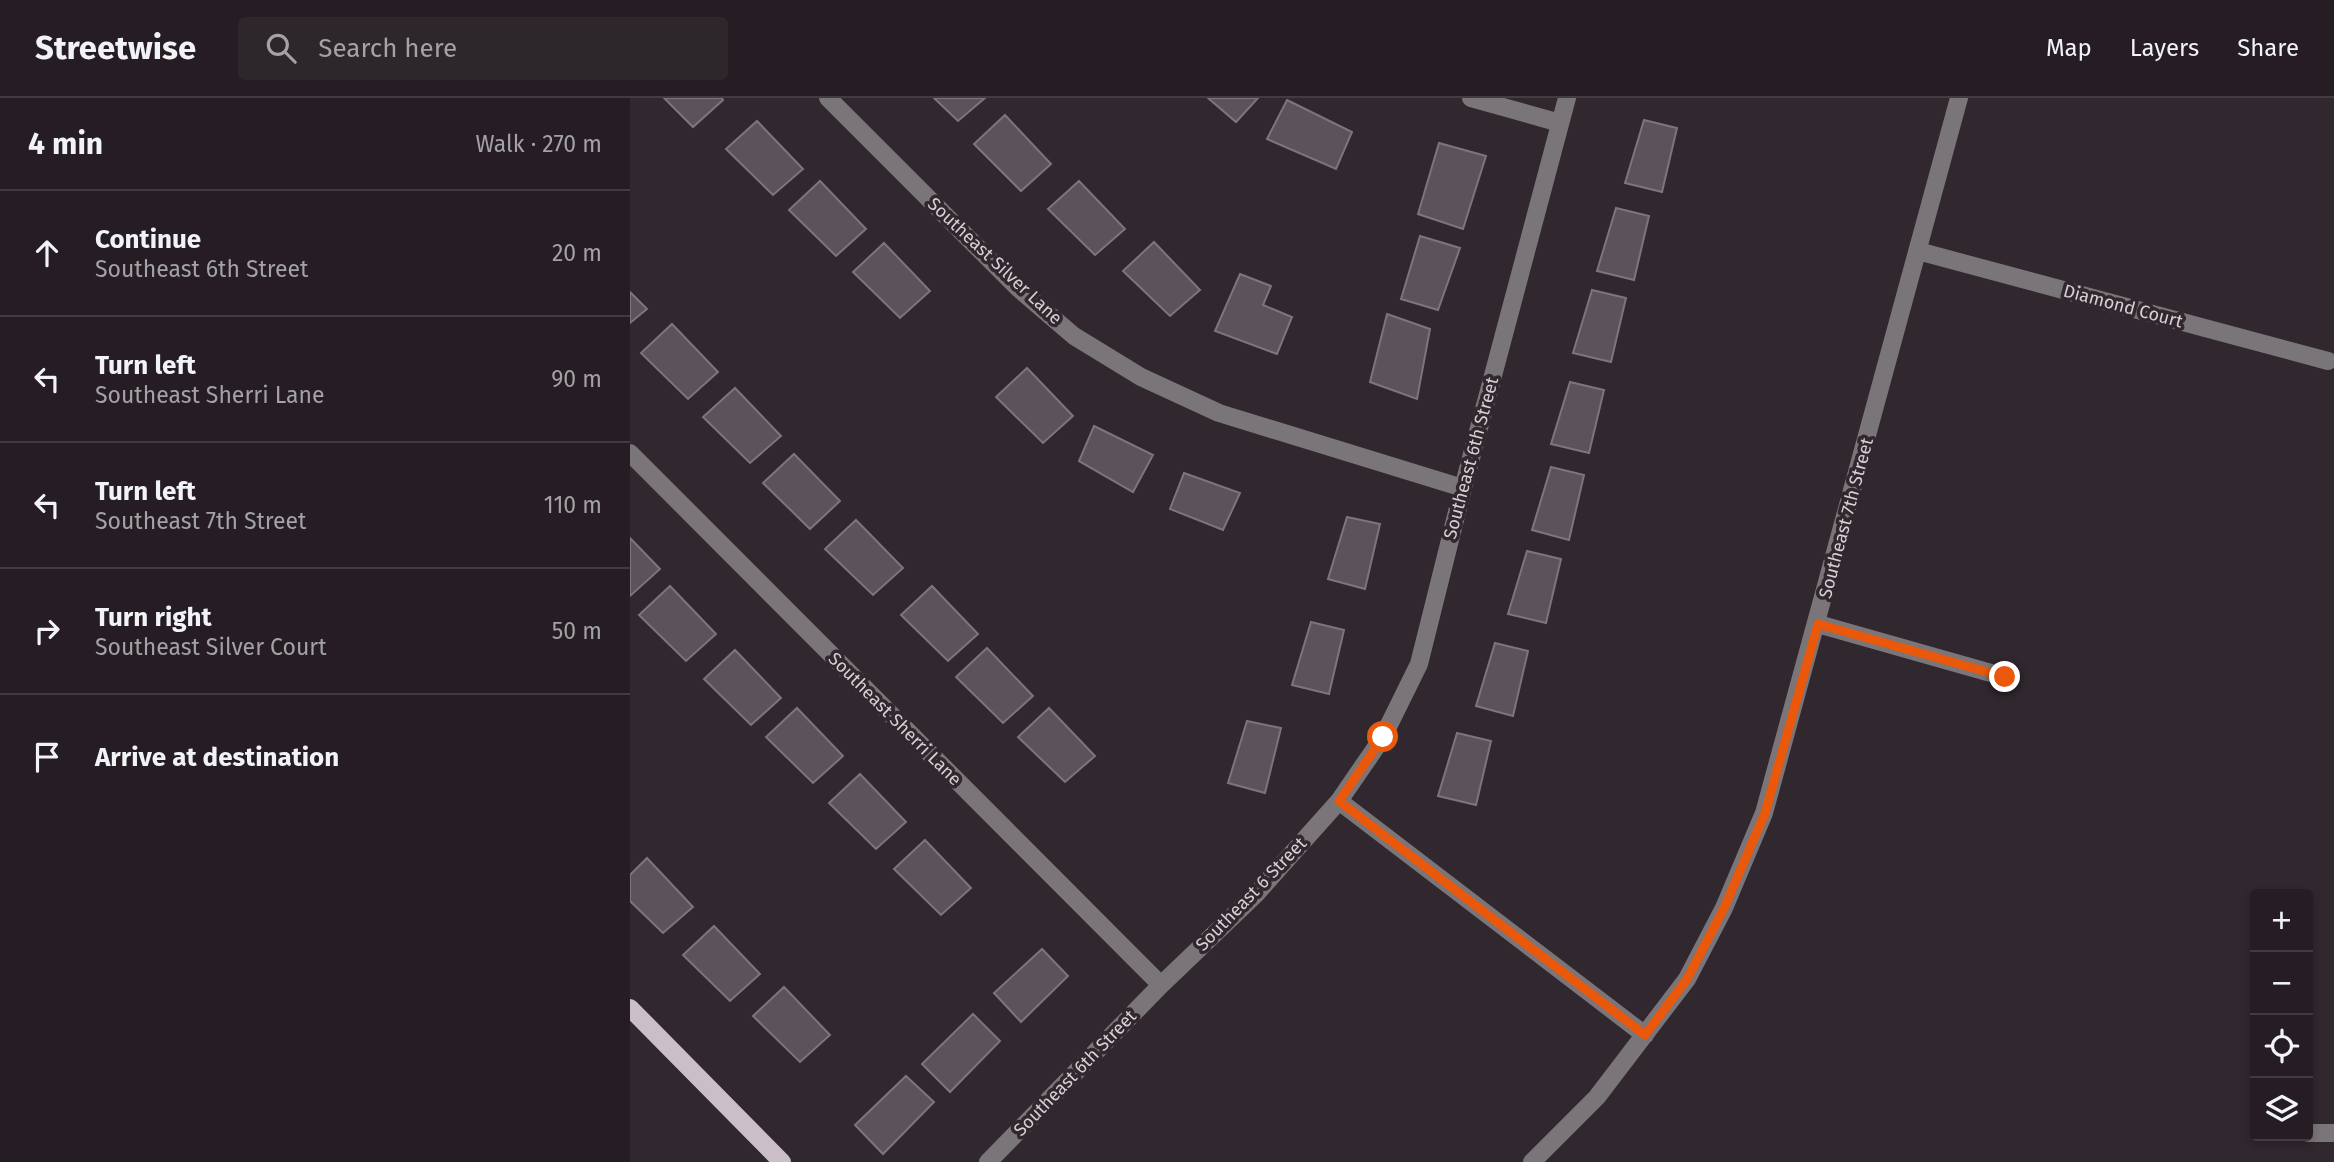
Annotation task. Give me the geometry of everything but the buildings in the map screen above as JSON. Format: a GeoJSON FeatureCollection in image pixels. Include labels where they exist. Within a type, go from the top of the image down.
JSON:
{"type":"FeatureCollection","features":[{"type":"Feature","properties":{"kind":"main road"},"geometry":{"type":"LineString","coordinates":[[630,1007],[782,1162]]}},
{"type":"Feature","properties":{"kind":"street","name":"Southeast Silver Lane"},"geometry":{"type":"LineString","coordinates":[[828,98],[1018,288],[1074,336],[1130,370],[1219,413],[1463,488]]}},
{"type":"Feature","properties":{"kind":"street"},"geometry":{"type":"LineString","coordinates":[[1471,98],[1560,123]]}},
{"type":"Feature","properties":{"kind":"street","name":"Southeast 6th Street"},"geometry":{"type":"LineString","coordinates":[[1339,801],[1383,737],[1419,664],[1567,98]]}},
{"type":"Feature","properties":{"kind":"street","name":"Southeast 7th Street"},"geometry":{"type":"LineString","coordinates":[[1532,1162],[1597,1097],[1687,979],[1724,908],[1765,813],[1959,98]]}},
{"type":"Feature","properties":{"kind":"street","name":"Diamond Court"},"geometry":{"type":"LineString","coordinates":[[1918,251],[2328,362]]}},
{"type":"Feature","properties":{"kind":"street","name":"Southeast Sherri Lane"},"geometry":{"type":"LineString","coordinates":[[630,453],[1161,985]]}},
{"type":"Feature","properties":{"kind":"street"},"geometry":{"type":"LineString","coordinates":[[1818,624],[2005,677]]}},
{"type":"Feature","properties":{"kind":"street"},"geometry":{"type":"LineString","coordinates":[[1339,801],[1645,1035]]}},
{"type":"Feature","properties":{"kind":"street","name":"Southeast 6 Street"},"geometry":{"type":"LineString","coordinates":[[1161,985],[1256,894],[1339,801]]}},
{"type":"Feature","properties":{"kind":"street","name":"Southeast 6th Street"},"geometry":{"type":"LineString","coordinates":[[988,1162],[1161,985]]}},
{"type":"Feature","properties":{"kind":"street"},"geometry":{"type":"LineString","coordinates":[[2313,1133],[2334,1133]]}},
{"type":"Feature","properties":{"kind":"route"},"geometry":{"type":"LineString","coordinates":[[1383,737],[1339,801],[1645,1035],[1687,979],[1724,908],[1765,813],[1818,624],[2005,677]]}}]}
